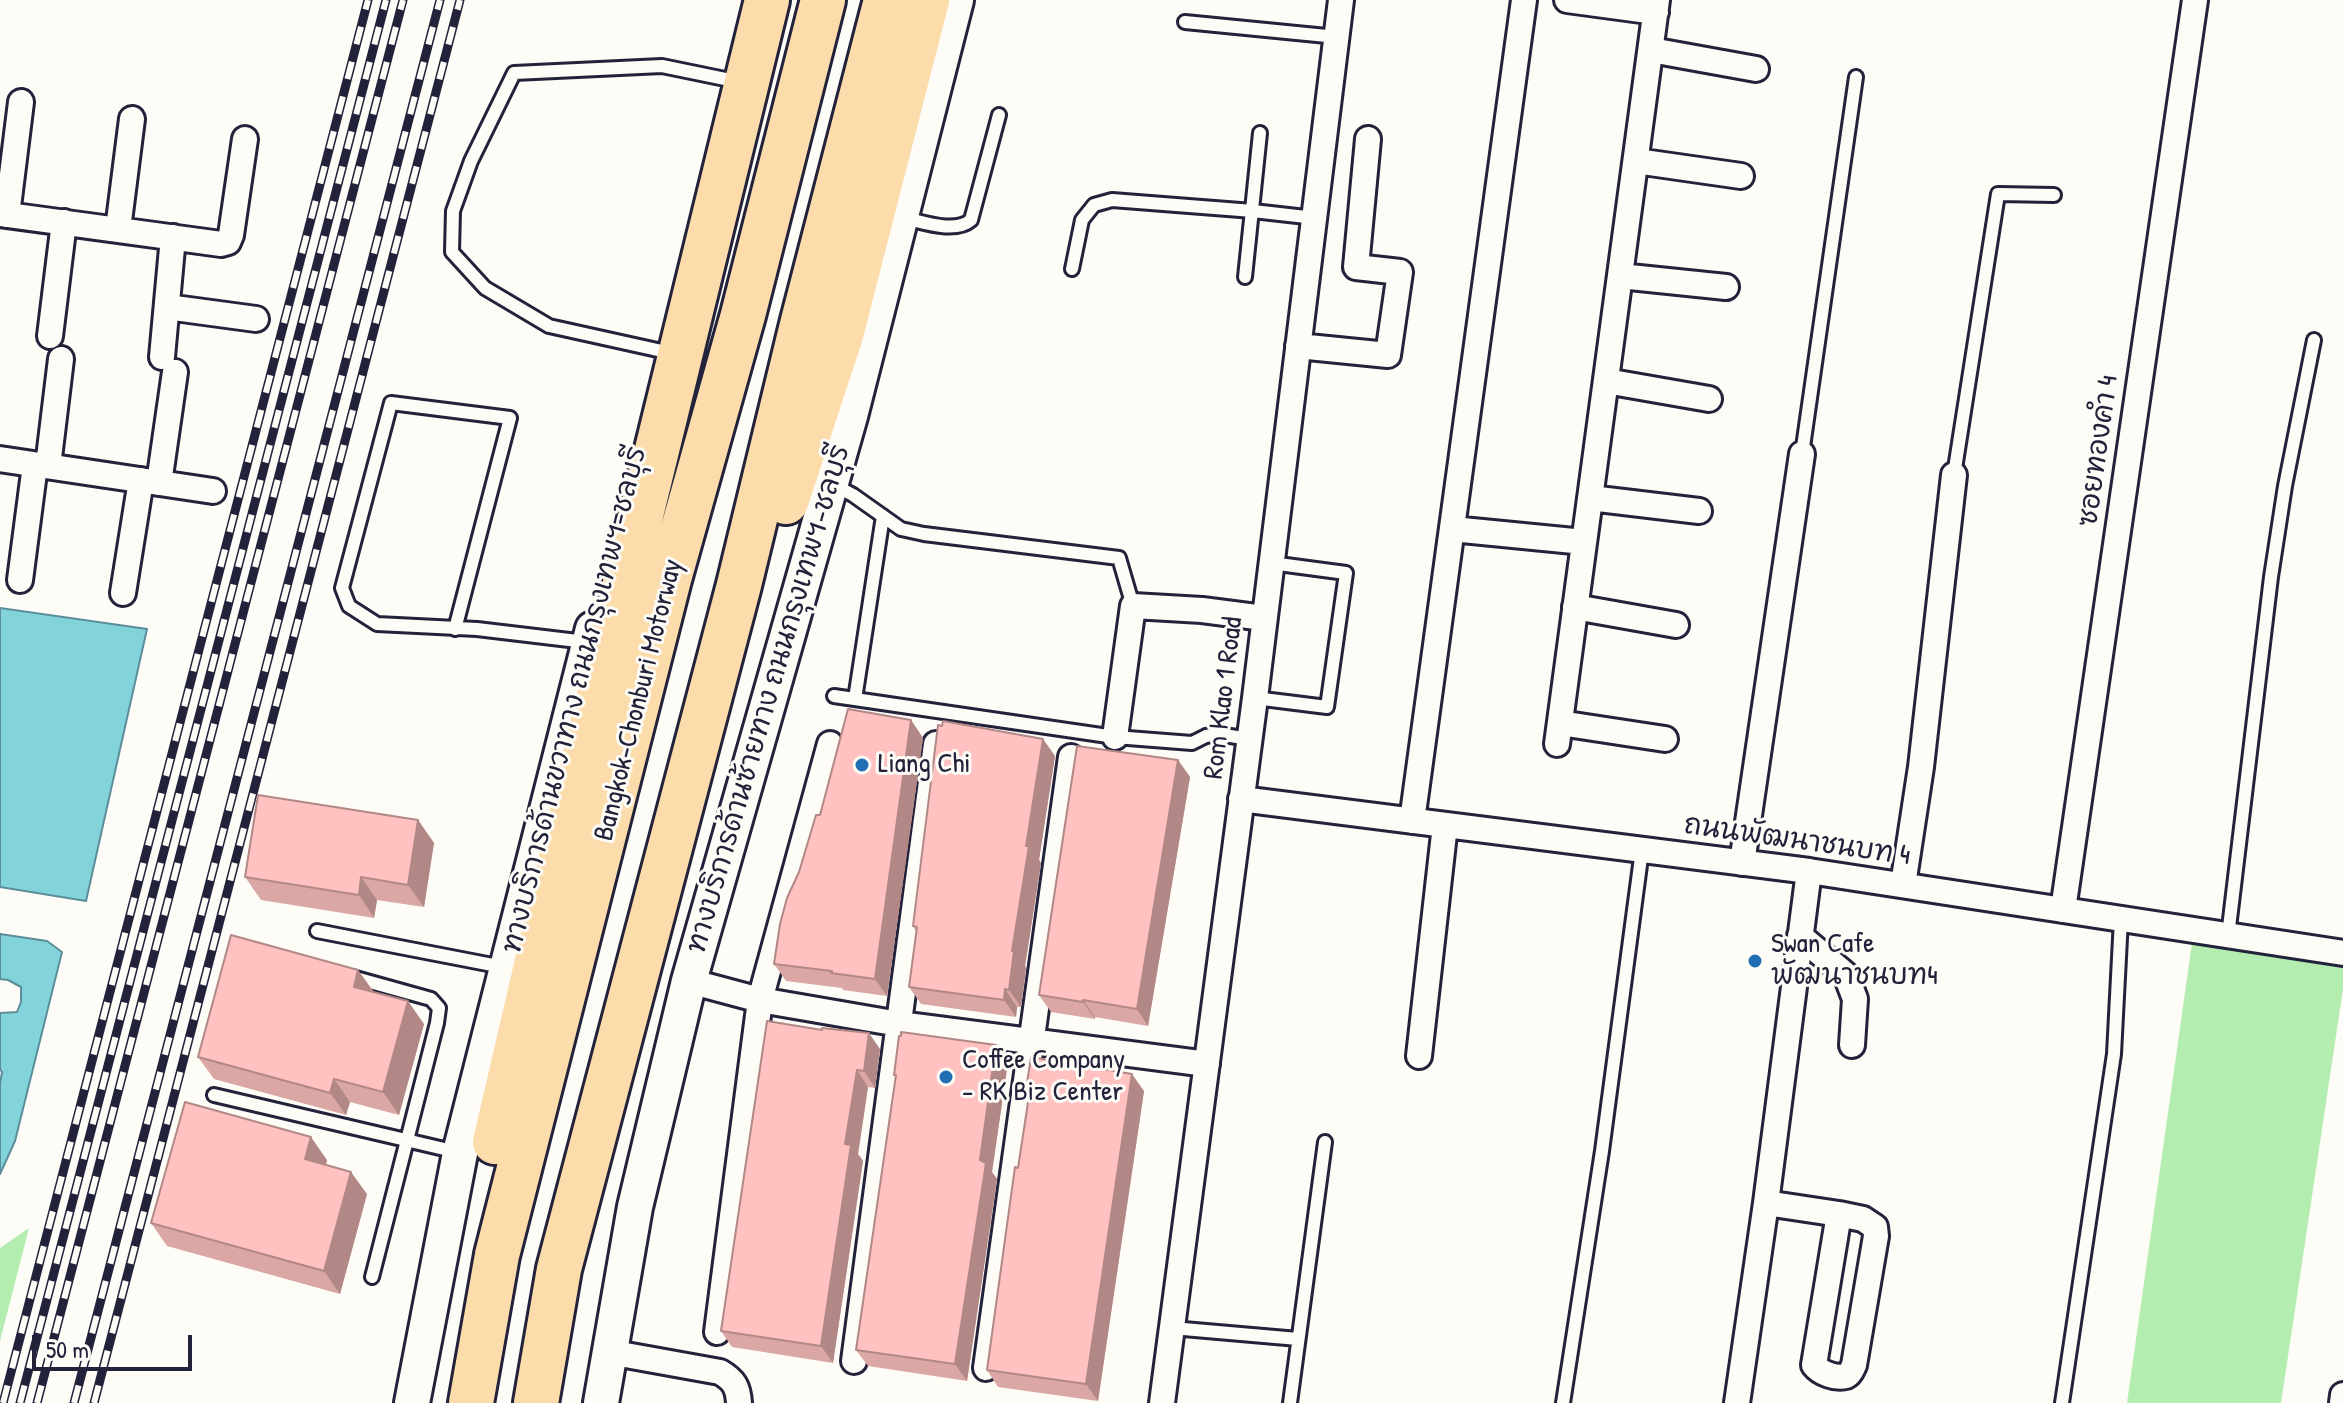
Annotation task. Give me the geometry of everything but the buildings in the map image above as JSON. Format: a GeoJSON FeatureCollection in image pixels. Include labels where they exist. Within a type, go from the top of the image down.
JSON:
{"type":"FeatureCollection","features":[{"type":"Feature","properties":{"kind":"highway"},"geometry":{"type":"LineString","coordinates":[[442,1403],[492,1157],[635,540],[767,0]]}},
{"type":"Feature","properties":{"kind":"highway"},"geometry":{"type":"LineString","coordinates":[[669,579],[671,488],[715,285],[789,0]]}},
{"type":"Feature","properties":{"kind":"highway","name":"Bangkok-Chonburi Motorway"},"geometry":{"type":"LineString","coordinates":[[471,1403],[497,1255],[669,579],[743,315],[823,0]]}},
{"type":"Feature","properties":{"kind":"highway"},"geometry":{"type":"LineString","coordinates":[[536,1403],[559,1269],[739,585],[886,0]]}},
{"type":"Feature","properties":{"kind":"highway"},"geometry":{"type":"LineString","coordinates":[[739,585],[782,515],[841,335],[927,0]]}},
{"type":"Feature","properties":{"kind":"main road","name":"ทางบริการด้านขวาทาง ถนนกรุงเทพฯ-ชลบุรี"},"geometry":{"type":"LineString","coordinates":[[412,1403],[460,1153],[750,0]]}},
{"type":"Feature","properties":{"kind":"main road","name":"ทางบริการด้านซ้ายทาง ถนนกรุงเทพฯ-ชลบุรี"},"geometry":{"type":"LineString","coordinates":[[601,1403],[635,1207],[689,981],[850,416],[956,0]]}},
{"type":"Feature","properties":{"kind":"street","name":"Rom Klao 1 Road"},"geometry":{"type":"LineString","coordinates":[[1162,1403],[1255,698],[1341,0]]}},
{"type":"Feature","properties":{"kind":"street"},"geometry":{"type":"LineString","coordinates":[[1412,821],[1524,0]]}},
{"type":"Feature","properties":{"kind":"street"},"geometry":{"type":"LineString","coordinates":[[1567,0],[1657,6],[1558,734],[1665,739]]}},
{"type":"Feature","properties":{"kind":"street","name":"ซอยทองคำ 4"},"geometry":{"type":"LineString","coordinates":[[2063,910],[2195,0]]}},
{"type":"Feature","properties":{"kind":"street"},"geometry":{"type":"LineString","coordinates":[[1651,50],[1756,69]]}},
{"type":"Feature","properties":{"kind":"street"},"geometry":{"type":"LineString","coordinates":[[21,102],[4,214],[221,244],[228,242],[245,139]]}},
{"type":"Feature","properties":{"kind":"street"},"geometry":{"type":"LineString","coordinates":[[118,229],[132,119]]}},
{"type":"Feature","properties":{"kind":"street"},"geometry":{"type":"LineString","coordinates":[[1298,346],[1388,355],[1400,272],[1356,267],[1368,139]]}},
{"type":"Feature","properties":{"kind":"street"},"geometry":{"type":"LineString","coordinates":[[1636,161],[1741,176]]}},
{"type":"Feature","properties":{"kind":"street"},"geometry":{"type":"LineString","coordinates":[[50,336],[64,222]]}},
{"type":"Feature","properties":{"kind":"street"},"geometry":{"type":"LineString","coordinates":[[123,593],[150,482],[169,365],[167,307],[173,237]]}},
{"type":"Feature","properties":{"kind":"street"},"geometry":{"type":"LineString","coordinates":[[1620,276],[1726,287]]}},
{"type":"Feature","properties":{"kind":"street"},"geometry":{"type":"LineString","coordinates":[[167,307],[256,319]]}},
{"type":"Feature","properties":{"kind":"street"},"geometry":{"type":"LineString","coordinates":[[20,580],[61,359]]}},
{"type":"Feature","properties":{"kind":"street"},"geometry":{"type":"LineString","coordinates":[[1606,381],[1709,399]]}},
{"type":"Feature","properties":{"kind":"street"},"geometry":{"type":"LineString","coordinates":[[1742,863],[1802,454]]}},
{"type":"Feature","properties":{"kind":"street"},"geometry":{"type":"LineString","coordinates":[[0,459],[213,491]]}},
{"type":"Feature","properties":{"kind":"street"},"geometry":{"type":"LineString","coordinates":[[1903,885],[1921,767],[1954,475]]}},
{"type":"Feature","properties":{"kind":"street"},"geometry":{"type":"LineString","coordinates":[[1590,498],[1699,511]]}},
{"type":"Feature","properties":{"kind":"street"},"geometry":{"type":"LineString","coordinates":[[1452,529],[1584,542]]}},
{"type":"Feature","properties":{"kind":"street"},"geometry":{"type":"LineString","coordinates":[[1115,737],[1133,606],[1264,618]]}},
{"type":"Feature","properties":{"kind":"street"},"geometry":{"type":"LineString","coordinates":[[1575,607],[1676,625]]}},
{"type":"Feature","properties":{"kind":"street"},"geometry":{"type":"LineString","coordinates":[[717,1332],[760,1000],[830,744]]}},
{"type":"Feature","properties":{"kind":"street"},"geometry":{"type":"LineString","coordinates":[[854,1361],[936,744]]}},
{"type":"Feature","properties":{"kind":"street"},"geometry":{"type":"LineString","coordinates":[[986,1368],[1071,757]]}},
{"type":"Feature","properties":{"kind":"street","name":"ถนนพัฒนาชนบท 4"},"geometry":{"type":"LineString","coordinates":[[1241,799],[1809,871],[2343,953]]}},
{"type":"Feature","properties":{"kind":"street"},"geometry":{"type":"LineString","coordinates":[[1419,1056],[1445,825]]}},
{"type":"Feature","properties":{"kind":"street"},"geometry":{"type":"LineString","coordinates":[[1734,1400],[1766,1203],[1809,871]]}},
{"type":"Feature","properties":{"kind":"street"},"geometry":{"type":"LineString","coordinates":[[1800,936],[1846,975],[1855,999],[1852,1045]]}},
{"type":"Feature","properties":{"kind":"street"},"geometry":{"type":"LineString","coordinates":[[689,981],[760,1000],[899,1024],[1207,1064]]}},
{"type":"Feature","properties":{"kind":"street"},"geometry":{"type":"LineString","coordinates":[[1766,1203],[1839,1214],[1870,1222],[1875,1227],[1854,1365],[1850,1373],[1840,1376],[1821,1373],[1814,1365],[1839,1214]]}},
{"type":"Feature","properties":{"kind":"street"},"geometry":{"type":"LineString","coordinates":[[609,1352],[720,1372],[732,1379],[739,1391],[739,1403]]}},
{"type":"Feature","properties":{"kind":"street"},"geometry":{"type":"LineString","coordinates":[[2342,1403],[2343,1395]]}},
{"type":"Feature","properties":{"kind":"lane"},"geometry":{"type":"LineString","coordinates":[[1185,22],[1337,37]]}},
{"type":"Feature","properties":{"kind":"lane"},"geometry":{"type":"LineString","coordinates":[[662,351],[549,326],[485,288],[452,252],[453,211],[471,161],[514,73],[662,66],[730,80]]}},
{"type":"Feature","properties":{"kind":"lane"},"geometry":{"type":"LineString","coordinates":[[1802,454],[1856,77]]}},
{"type":"Feature","properties":{"kind":"lane"},"geometry":{"type":"LineString","coordinates":[[901,218],[955,227],[971,220],[999,115]]}},
{"type":"Feature","properties":{"kind":"lane"},"geometry":{"type":"LineString","coordinates":[[1245,277],[1260,133]]}},
{"type":"Feature","properties":{"kind":"lane"},"geometry":{"type":"LineString","coordinates":[[1954,475],[1998,194],[2054,195]]}},
{"type":"Feature","properties":{"kind":"lane"},"geometry":{"type":"LineString","coordinates":[[1072,269],[1082,220],[1094,205],[1112,200],[1315,218]]}},
{"type":"Feature","properties":{"kind":"lane"},"geometry":{"type":"LineString","coordinates":[[2228,936],[2271,577],[2285,486],[2314,340]]}},
{"type":"Feature","properties":{"kind":"lane"},"geometry":{"type":"LineString","coordinates":[[455,629],[510,418],[391,403],[342,588],[349,606],[377,624],[589,642]]}},
{"type":"Feature","properties":{"kind":"lane"},"geometry":{"type":"LineString","coordinates":[[831,484],[853,495],[901,529],[1119,558],[1133,606]]}},
{"type":"Feature","properties":{"kind":"lane"},"geometry":{"type":"LineString","coordinates":[[855,699],[883,516]]}},
{"type":"Feature","properties":{"kind":"lane"},"geometry":{"type":"LineString","coordinates":[[1255,698],[1327,707],[1346,573],[1271,563]]}},
{"type":"Feature","properties":{"kind":"lane"},"geometry":{"type":"LineString","coordinates":[[834,696],[1115,737],[1192,743],[1218,734],[1249,739]]}},
{"type":"Feature","properties":{"kind":"lane"},"geometry":{"type":"LineString","coordinates":[[1563,1403],[1602,1151],[1642,850]]}},
{"type":"Feature","properties":{"kind":"lane"},"geometry":{"type":"LineString","coordinates":[[2062,1403],[2114,1054],[2121,919]]}},
{"type":"Feature","properties":{"kind":"lane"},"geometry":{"type":"LineString","coordinates":[[317,931],[507,968]]}},
{"type":"Feature","properties":{"kind":"lane"},"geometry":{"type":"LineString","coordinates":[[342,973],[431,999],[439,1008],[372,1277]]}},
{"type":"Feature","properties":{"kind":"lane"},"geometry":{"type":"LineString","coordinates":[[214,1095],[460,1153]]}},
{"type":"Feature","properties":{"kind":"lane"},"geometry":{"type":"LineString","coordinates":[[1290,1403],[1325,1142]]}},
{"type":"Feature","properties":{"kind":"lane"},"geometry":{"type":"LineString","coordinates":[[1172,1328],[1298,1339]]}},
{"type":"Feature","properties":{"kind":"green space"},"geometry":{"type":"Polygon","coordinates":[[[2192,943],[2343,968],[2343,989],[2281,1403],[2127,1403],[2192,943]]]}},
{"type":"Feature","properties":{"kind":"green space"},"geometry":{"type":"Polygon","coordinates":[[[29,1228],[0,1341],[0,1248],[29,1228]]]}},
{"type":"Feature","properties":{"kind":"water"},"geometry":{"type":"Polygon","coordinates":[[[0,608],[147,629],[86,901],[0,887],[0,608]]]}},
{"type":"Feature","properties":{"kind":"water"},"geometry":{"type":"Polygon","coordinates":[[[0,934],[47,941],[62,952],[15,1141],[0,1174],[0,1013],[17,1012],[21,987],[0,979],[0,934]]]}},
{"type":"Feature","properties":{"kind":"railway"},"geometry":{"type":"LineString","coordinates":[[3,1403],[368,0]]}},
{"type":"Feature","properties":{"kind":"railway"},"geometry":{"type":"LineString","coordinates":[[20,1403],[386,0]]}},
{"type":"Feature","properties":{"kind":"railway"},"geometry":{"type":"LineString","coordinates":[[37,1403],[403,0]]}},
{"type":"Feature","properties":{"kind":"railway"},"geometry":{"type":"LineString","coordinates":[[74,1403],[440,0]]}},
{"type":"Feature","properties":{"kind":"railway"},"geometry":{"type":"LineString","coordinates":[[94,1403],[460,0]]}},
{"type":"Feature","properties":{"kind":"place","name":"Liang Chi"},"geometry":{"type":"Point","coordinates":[862,765]}},
{"type":"Feature","properties":{"kind":"place","name":"Swan Cafe พัฒนาชนบท4"},"geometry":{"type":"Point","coordinates":[1755,961]}},
{"type":"Feature","properties":{"kind":"place","name":"Coffee Company - RK Biz Center"},"geometry":{"type":"Point","coordinates":[946,1077]}}]}
